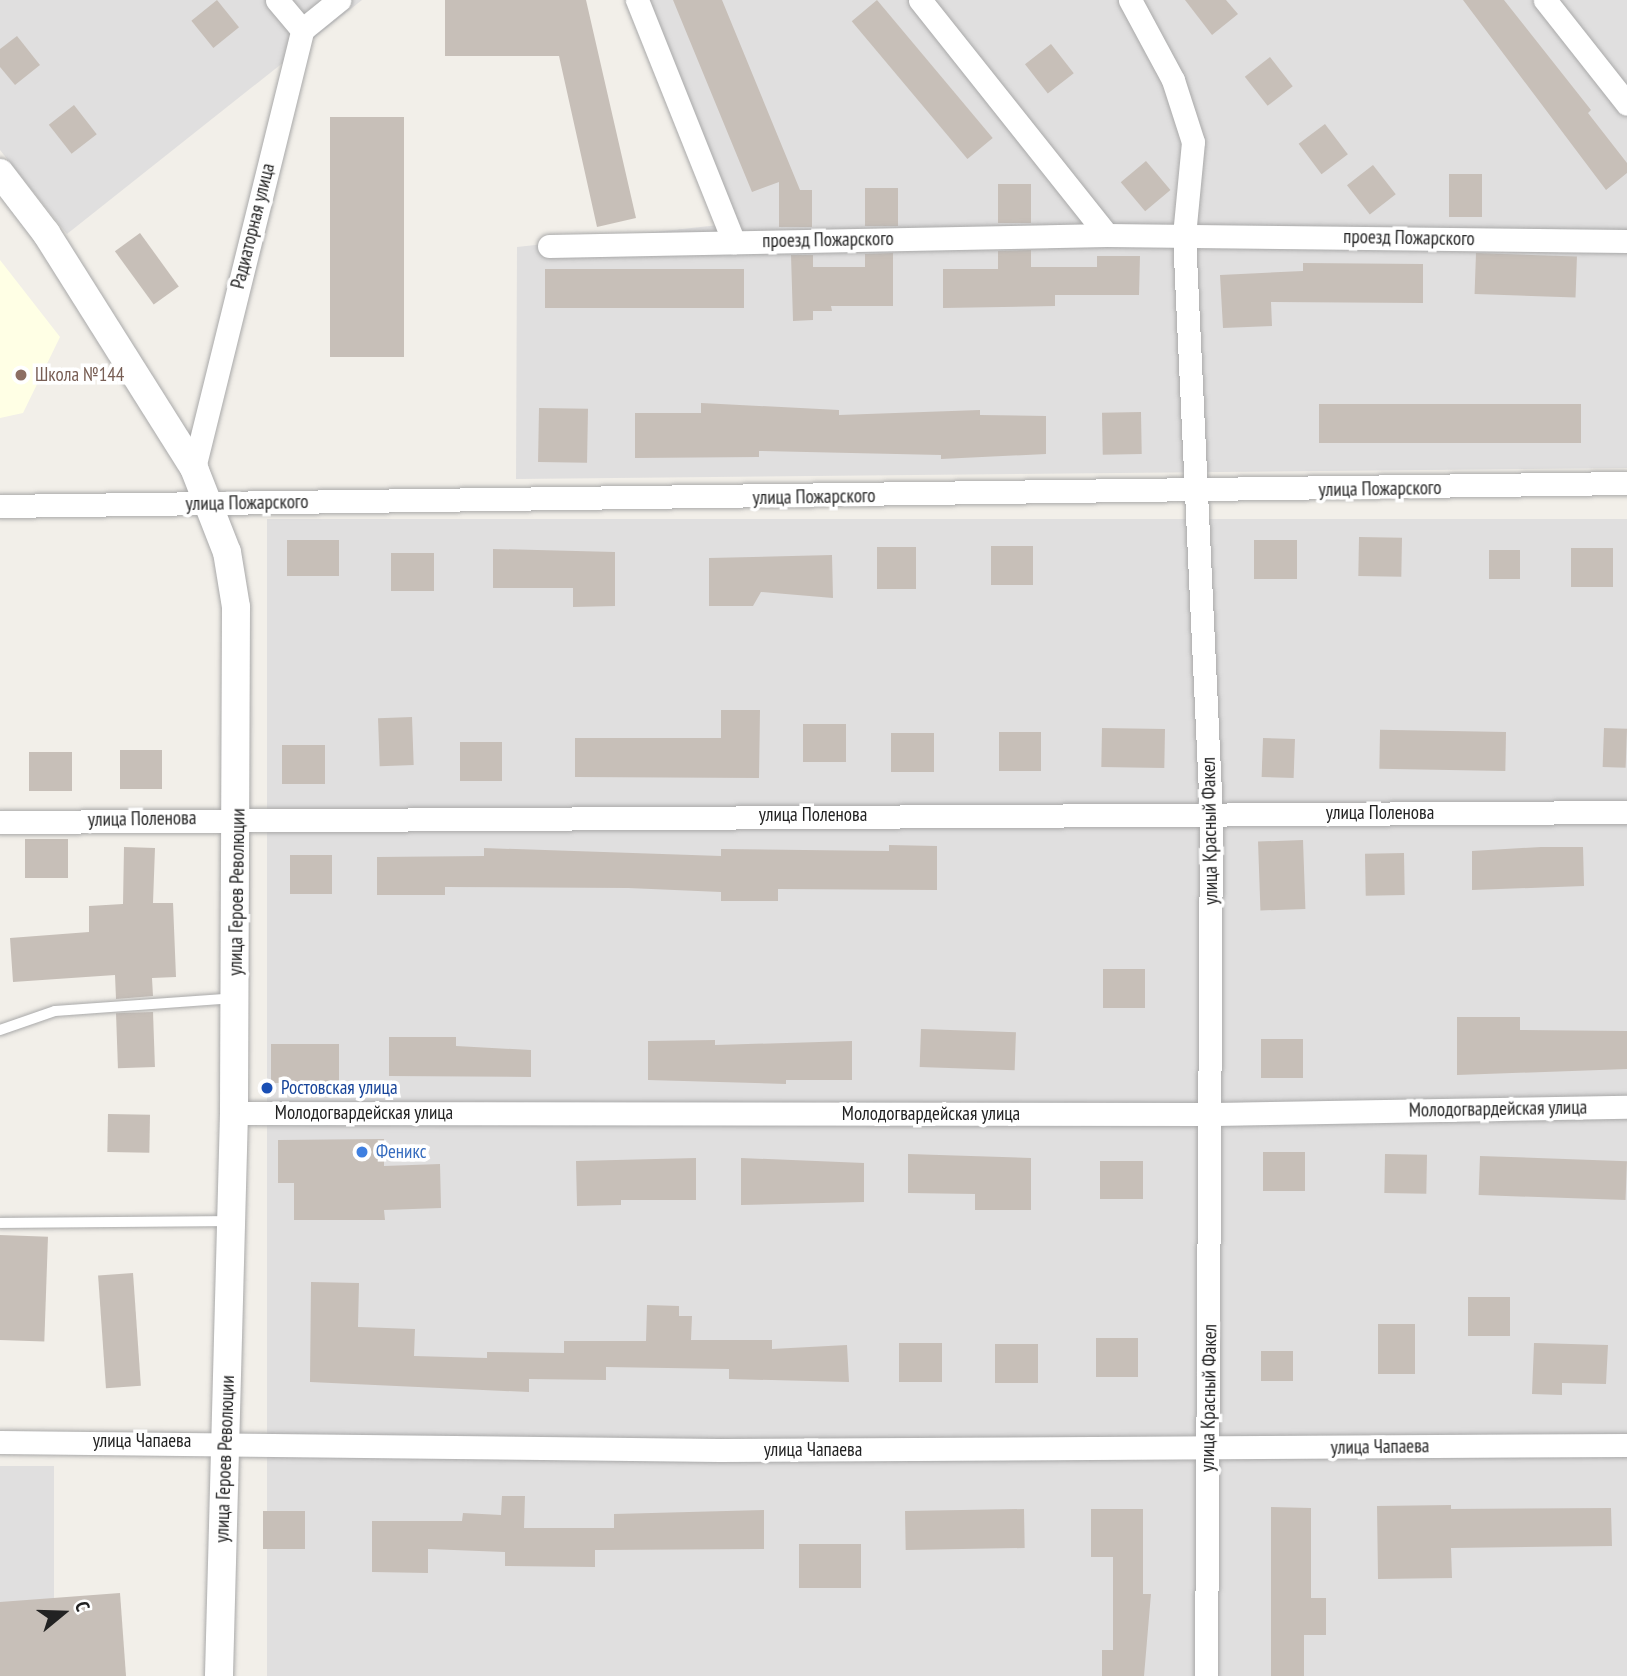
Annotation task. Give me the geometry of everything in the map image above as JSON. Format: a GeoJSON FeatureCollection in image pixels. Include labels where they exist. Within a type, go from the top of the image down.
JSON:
{"type":"FeatureCollection","features":[{"type":"Feature","properties":{"kind":"street"},"geometry":{"type":"LineString","coordinates":[[277,0],[302,30],[339,0]]}},
{"type":"Feature","properties":{"kind":"street"},"geometry":{"type":"LineString","coordinates":[[637,0],[734,242]]}},
{"type":"Feature","properties":{"kind":"street"},"geometry":{"type":"LineString","coordinates":[[920,0],[1107,234]]}},
{"type":"Feature","properties":{"kind":"street","name":"улица Красный Факел"},"geometry":{"type":"LineString","coordinates":[[1130,0],[1172,80],[1193,142],[1184,235],[1199,494],[1211,813],[1214,1114],[1207,1449],[1206,1676]]}},
{"type":"Feature","properties":{"kind":"street"},"geometry":{"type":"LineString","coordinates":[[1545,0],[1627,104]]}},
{"type":"Feature","properties":{"kind":"street","name":"Радиаторная улица"},"geometry":{"type":"LineString","coordinates":[[194,468],[302,30]]}},
{"type":"Feature","properties":{"kind":"street","name":"улица Героев Революции"},"geometry":{"type":"LineString","coordinates":[[0,173],[46,233],[194,468],[211,503],[227,552],[236,607],[236,998],[219,1676]]}},
{"type":"Feature","properties":{"kind":"street","name":"проезд Пожарского"},"geometry":{"type":"LineString","coordinates":[[549,246],[1107,234],[1627,241]]}},
{"type":"Feature","properties":{"kind":"street","name":"улица Пожарского"},"geometry":{"type":"LineString","coordinates":[[0,506],[1199,494],[1627,484]]}},
{"type":"Feature","properties":{"kind":"street","name":"улица Поленова"},"geometry":{"type":"LineString","coordinates":[[0,822],[238,817],[1627,812]]}},
{"type":"Feature","properties":{"kind":"street","name":"Молодогвардейская улица"},"geometry":{"type":"LineString","coordinates":[[234,1113],[1214,1114],[1627,1107]]}},
{"type":"Feature","properties":{"kind":"street","name":"улица Чапаева"},"geometry":{"type":"LineString","coordinates":[[0,1442],[225,1440],[720,1450],[1627,1445]]}},
{"type":"Feature","properties":{"kind":"lane"},"geometry":{"type":"LineString","coordinates":[[0,1030],[54,1012],[236,998]]}},
{"type":"Feature","properties":{"kind":"lane"},"geometry":{"type":"LineString","coordinates":[[0,1223],[231,1220]]}},
{"type":"Feature","properties":{"kind":"shaded area"},"geometry":{"type":"Polygon","coordinates":[[[0,0],[362,0],[67,234],[0,150],[0,0]]]}},
{"type":"Feature","properties":{"kind":"shaded area"},"geometry":{"type":"Polygon","coordinates":[[[630,0],[1627,0],[1627,468],[516,479],[517,247],[719,225],[630,0]]]}},
{"type":"Feature","properties":{"kind":"shaded area","name":"Школа №144"},"geometry":{"type":"Polygon","coordinates":[[[0,260],[60,337],[23,413],[0,418],[0,260]]]}},
{"type":"Feature","properties":{"kind":"shaded area"},"geometry":{"type":"Polygon","coordinates":[[[267,519],[1627,519],[1627,1676],[267,1676],[267,519]]]}},
{"type":"Feature","properties":{"kind":"shaded area"},"geometry":{"type":"Polygon","coordinates":[[[0,1466],[54,1466],[54,1676],[0,1676],[0,1466]]]}},
{"type":"Feature","properties":{"kind":"building"},"geometry":{"type":"Polygon","coordinates":[[[217,0],[239,27],[213,48],[191,21],[217,0]]]}},
{"type":"Feature","properties":{"kind":"building"},"geometry":{"type":"Polygon","coordinates":[[[445,0],[586,0],[636,218],[597,227],[559,56],[445,56],[445,0]]]}},
{"type":"Feature","properties":{"kind":"building"},"geometry":{"type":"Polygon","coordinates":[[[673,0],[722,0],[800,190],[812,190],[812,227],[779,227],[779,182],[752,192],[673,0]]]}},
{"type":"Feature","properties":{"kind":"building"},"geometry":{"type":"Polygon","coordinates":[[[877,0],[993,138],[967,159],[852,21],[877,0]]]}},
{"type":"Feature","properties":{"kind":"building"},"geometry":{"type":"Polygon","coordinates":[[[1185,0],[1226,0],[1238,14],[1212,35],[1185,0]]]}},
{"type":"Feature","properties":{"kind":"building"},"geometry":{"type":"Polygon","coordinates":[[[1463,0],[1504,0],[1591,110],[1588,113],[1627,163],[1627,173],[1606,190],[1463,0]]]}},
{"type":"Feature","properties":{"kind":"building"},"geometry":{"type":"Polygon","coordinates":[[[17,36],[40,65],[15,85],[0,67],[0,49],[17,36]]]}},
{"type":"Feature","properties":{"kind":"building"},"geometry":{"type":"Polygon","coordinates":[[[1051,44],[1074,73],[1048,93],[1025,64],[1051,44]]]}},
{"type":"Feature","properties":{"kind":"building"},"geometry":{"type":"Polygon","coordinates":[[[1270,57],[1293,86],[1268,106],[1245,77],[1270,57]]]}},
{"type":"Feature","properties":{"kind":"building"},"geometry":{"type":"Polygon","coordinates":[[[74,105],[97,134],[72,154],[49,125],[74,105]]]}},
{"type":"Feature","properties":{"kind":"building"},"geometry":{"type":"Polygon","coordinates":[[[330,117],[404,117],[404,357],[330,357],[330,117]]]}},
{"type":"Feature","properties":{"kind":"building"},"geometry":{"type":"Polygon","coordinates":[[[1325,124],[1348,154],[1322,174],[1299,144],[1325,124]]]}},
{"type":"Feature","properties":{"kind":"building"},"geometry":{"type":"Polygon","coordinates":[[[1146,161],[1170,190],[1145,211],[1121,182],[1146,161]]]}},
{"type":"Feature","properties":{"kind":"building"},"geometry":{"type":"Polygon","coordinates":[[[1373,165],[1396,194],[1370,214],[1347,185],[1373,165]]]}},
{"type":"Feature","properties":{"kind":"building"},"geometry":{"type":"Polygon","coordinates":[[[1449,174],[1482,174],[1482,217],[1449,217],[1449,174]]]}},
{"type":"Feature","properties":{"kind":"building"},"geometry":{"type":"Polygon","coordinates":[[[998,184],[1031,184],[1031,223],[998,223],[998,184]]]}},
{"type":"Feature","properties":{"kind":"building"},"geometry":{"type":"Polygon","coordinates":[[[865,188],[898,188],[898,226],[865,226],[865,188]]]}},
{"type":"Feature","properties":{"kind":"building"},"geometry":{"type":"Polygon","coordinates":[[[140,233],[179,286],[154,305],[115,251],[140,233]]]}},
{"type":"Feature","properties":{"kind":"building"},"geometry":{"type":"Polygon","coordinates":[[[1031,250],[1031,267],[1097,267],[1097,256],[1140,256],[1139,295],[1055,295],[1055,306],[943,308],[943,269],[998,269],[998,251],[1031,250]]]}},
{"type":"Feature","properties":{"kind":"building"},"geometry":{"type":"Polygon","coordinates":[[[893,253],[893,306],[831,306],[832,311],[813,311],[813,320],[793,321],[791,255],[813,255],[813,267],[865,267],[865,254],[893,253]]]}},
{"type":"Feature","properties":{"kind":"building"},"geometry":{"type":"Polygon","coordinates":[[[1476,253],[1577,257],[1576,297],[1475,294],[1476,253]]]}},
{"type":"Feature","properties":{"kind":"building"},"geometry":{"type":"Polygon","coordinates":[[[1303,263],[1423,264],[1423,303],[1271,302],[1272,326],[1223,328],[1220,275],[1303,271],[1303,263]]]}},
{"type":"Feature","properties":{"kind":"building"},"geometry":{"type":"Polygon","coordinates":[[[545,269],[744,269],[744,308],[545,308],[545,269]]]}},
{"type":"Feature","properties":{"kind":"building"},"geometry":{"type":"Polygon","coordinates":[[[701,403],[839,410],[839,415],[980,410],[980,415],[1046,416],[1046,454],[941,459],[941,455],[759,451],[759,457],[635,458],[635,413],[701,413],[701,403]]]}},
{"type":"Feature","properties":{"kind":"building"},"geometry":{"type":"Polygon","coordinates":[[[1319,404],[1581,404],[1581,443],[1319,443],[1319,404]]]}},
{"type":"Feature","properties":{"kind":"building"},"geometry":{"type":"Polygon","coordinates":[[[539,408],[588,409],[587,463],[538,462],[539,408]]]}},
{"type":"Feature","properties":{"kind":"building"},"geometry":{"type":"Polygon","coordinates":[[[1141,412],[1142,454],[1103,455],[1102,413],[1141,412]]]}},
{"type":"Feature","properties":{"kind":"building"},"geometry":{"type":"Polygon","coordinates":[[[1359,537],[1402,538],[1401,577],[1358,576],[1359,537]]]}},
{"type":"Feature","properties":{"kind":"building"},"geometry":{"type":"Polygon","coordinates":[[[287,540],[339,540],[339,576],[287,576],[287,540]]]}},
{"type":"Feature","properties":{"kind":"building"},"geometry":{"type":"Polygon","coordinates":[[[1254,540],[1297,540],[1297,579],[1254,579],[1254,540]]]}},
{"type":"Feature","properties":{"kind":"building"},"geometry":{"type":"Polygon","coordinates":[[[991,546],[1033,546],[1033,585],[991,585],[991,546]]]}},
{"type":"Feature","properties":{"kind":"building"},"geometry":{"type":"Polygon","coordinates":[[[877,547],[916,547],[916,589],[877,589],[877,547]]]}},
{"type":"Feature","properties":{"kind":"building"},"geometry":{"type":"Polygon","coordinates":[[[1571,548],[1613,548],[1613,587],[1571,587],[1571,548]]]}},
{"type":"Feature","properties":{"kind":"building"},"geometry":{"type":"Polygon","coordinates":[[[493,549],[615,552],[615,606],[573,607],[573,588],[493,588],[493,549]]]}},
{"type":"Feature","properties":{"kind":"building"},"geometry":{"type":"Polygon","coordinates":[[[1489,550],[1520,550],[1520,579],[1489,579],[1489,550]]]}},
{"type":"Feature","properties":{"kind":"building"},"geometry":{"type":"Polygon","coordinates":[[[391,553],[434,553],[434,591],[391,591],[391,553]]]}},
{"type":"Feature","properties":{"kind":"building"},"geometry":{"type":"Polygon","coordinates":[[[832,555],[833,598],[761,592],[753,606],[709,606],[709,558],[832,555]]]}},
{"type":"Feature","properties":{"kind":"building"},"geometry":{"type":"Polygon","coordinates":[[[721,710],[760,710],[759,778],[575,777],[575,738],[721,738],[721,710]]]}},
{"type":"Feature","properties":{"kind":"building"},"geometry":{"type":"Polygon","coordinates":[[[412,717],[414,765],[380,766],[378,718],[412,717]]]}},
{"type":"Feature","properties":{"kind":"building"},"geometry":{"type":"Polygon","coordinates":[[[803,724],[846,724],[846,762],[803,762],[803,724]]]}},
{"type":"Feature","properties":{"kind":"building"},"geometry":{"type":"Polygon","coordinates":[[[1102,728],[1165,729],[1164,768],[1101,767],[1102,728]]]}},
{"type":"Feature","properties":{"kind":"building"},"geometry":{"type":"Polygon","coordinates":[[[1604,728],[1627,729],[1626,768],[1603,767],[1604,728]]]}},
{"type":"Feature","properties":{"kind":"building"},"geometry":{"type":"Polygon","coordinates":[[[1380,730],[1506,732],[1505,771],[1379,769],[1380,730]]]}},
{"type":"Feature","properties":{"kind":"building"},"geometry":{"type":"Polygon","coordinates":[[[999,732],[1041,732],[1041,771],[999,771],[999,732]]]}},
{"type":"Feature","properties":{"kind":"building"},"geometry":{"type":"Polygon","coordinates":[[[891,733],[934,733],[934,772],[891,772],[891,733]]]}},
{"type":"Feature","properties":{"kind":"building"},"geometry":{"type":"Polygon","coordinates":[[[1263,738],[1295,739],[1294,778],[1262,777],[1263,738]]]}},
{"type":"Feature","properties":{"kind":"building"},"geometry":{"type":"Polygon","coordinates":[[[460,742],[502,742],[502,781],[460,781],[460,742]]]}},
{"type":"Feature","properties":{"kind":"building"},"geometry":{"type":"Polygon","coordinates":[[[282,745],[325,745],[325,784],[282,784],[282,745]]]}},
{"type":"Feature","properties":{"kind":"building"},"geometry":{"type":"Polygon","coordinates":[[[120,750],[162,750],[162,789],[120,789],[120,750]]]}},
{"type":"Feature","properties":{"kind":"building"},"geometry":{"type":"Polygon","coordinates":[[[29,752],[72,752],[72,791],[29,791],[29,752]]]}},
{"type":"Feature","properties":{"kind":"building"},"geometry":{"type":"Polygon","coordinates":[[[25,839],[68,839],[68,878],[25,878],[25,839]]]}},
{"type":"Feature","properties":{"kind":"building"},"geometry":{"type":"Polygon","coordinates":[[[1303,840],[1305,909],[1260,911],[1258,842],[1303,840]]]}},
{"type":"Feature","properties":{"kind":"building"},"geometry":{"type":"Polygon","coordinates":[[[889,845],[937,846],[937,890],[778,889],[778,901],[721,901],[721,892],[628,888],[445,887],[445,895],[377,895],[377,857],[484,856],[484,848],[721,856],[721,849],[889,851],[889,845]]]}},
{"type":"Feature","properties":{"kind":"building"},"geometry":{"type":"Polygon","coordinates":[[[124,847],[155,848],[153,903],[173,903],[176,977],[152,978],[153,996],[116,999],[115,975],[13,982],[10,938],[89,932],[89,906],[123,904],[124,847]]]}},
{"type":"Feature","properties":{"kind":"building"},"geometry":{"type":"Polygon","coordinates":[[[1583,847],[1584,886],[1472,890],[1472,851],[1583,847]]]}},
{"type":"Feature","properties":{"kind":"building"},"geometry":{"type":"Polygon","coordinates":[[[1404,853],[1405,895],[1366,896],[1365,854],[1404,853]]]}},
{"type":"Feature","properties":{"kind":"building"},"geometry":{"type":"Polygon","coordinates":[[[290,855],[332,855],[332,894],[290,894],[290,855]]]}},
{"type":"Feature","properties":{"kind":"building"},"geometry":{"type":"Polygon","coordinates":[[[1103,969],[1145,969],[1145,1008],[1103,1008],[1103,969]]]}},
{"type":"Feature","properties":{"kind":"building"},"geometry":{"type":"Polygon","coordinates":[[[153,1012],[155,1067],[118,1068],[116,1013],[153,1012]]]}},
{"type":"Feature","properties":{"kind":"building"},"geometry":{"type":"Polygon","coordinates":[[[1457,1017],[1520,1017],[1520,1030],[1627,1031],[1627,1069],[1457,1075],[1457,1017]]]}},
{"type":"Feature","properties":{"kind":"building"},"geometry":{"type":"Polygon","coordinates":[[[921,1029],[1016,1032],[1015,1070],[920,1067],[921,1029]]]}},
{"type":"Feature","properties":{"kind":"building"},"geometry":{"type":"Polygon","coordinates":[[[389,1037],[456,1037],[456,1046],[531,1050],[531,1077],[389,1076],[389,1037]]]}},
{"type":"Feature","properties":{"kind":"building"},"geometry":{"type":"Polygon","coordinates":[[[1261,1039],[1303,1039],[1303,1078],[1261,1078],[1261,1039]]]}},
{"type":"Feature","properties":{"kind":"building"},"geometry":{"type":"Polygon","coordinates":[[[715,1040],[715,1045],[852,1041],[852,1080],[786,1080],[786,1084],[648,1080],[648,1041],[715,1040]]]}},
{"type":"Feature","properties":{"kind":"building"},"geometry":{"type":"Polygon","coordinates":[[[271,1044],[339,1044],[339,1083],[271,1083],[271,1044]]]}},
{"type":"Feature","properties":{"kind":"building"},"geometry":{"type":"Polygon","coordinates":[[[108,1114],[150,1115],[149,1153],[107,1152],[108,1114]]]}},
{"type":"Feature","properties":{"kind":"building"},"geometry":{"type":"Polygon","coordinates":[[[384,1139],[384,1166],[440,1164],[441,1208],[384,1210],[385,1220],[294,1220],[294,1183],[278,1183],[278,1140],[384,1139]]]}},
{"type":"Feature","properties":{"kind":"building"},"geometry":{"type":"Polygon","coordinates":[[[1263,1152],[1305,1152],[1305,1191],[1263,1191],[1263,1152]]]}},
{"type":"Feature","properties":{"kind":"building"},"geometry":{"type":"Polygon","coordinates":[[[908,1154],[1031,1158],[1031,1210],[975,1210],[975,1194],[908,1193],[908,1154]]]}},
{"type":"Feature","properties":{"kind":"building"},"geometry":{"type":"Polygon","coordinates":[[[1385,1154],[1427,1155],[1426,1194],[1384,1193],[1385,1154]]]}},
{"type":"Feature","properties":{"kind":"building"},"geometry":{"type":"Polygon","coordinates":[[[1480,1156],[1627,1161],[1626,1200],[1479,1195],[1480,1156]]]}},
{"type":"Feature","properties":{"kind":"building"},"geometry":{"type":"Polygon","coordinates":[[[696,1158],[696,1200],[621,1200],[621,1205],[577,1206],[576,1161],[696,1158]]]}},
{"type":"Feature","properties":{"kind":"building"},"geometry":{"type":"Polygon","coordinates":[[[741,1158],[864,1163],[864,1202],[741,1205],[741,1158]]]}},
{"type":"Feature","properties":{"kind":"building"},"geometry":{"type":"Polygon","coordinates":[[[1100,1161],[1143,1161],[1143,1199],[1100,1199],[1100,1161]]]}},
{"type":"Feature","properties":{"kind":"building"},"geometry":{"type":"Polygon","coordinates":[[[0,1235],[48,1237],[44,1342],[0,1340],[0,1235]]]}},
{"type":"Feature","properties":{"kind":"building"},"geometry":{"type":"Polygon","coordinates":[[[133,1273],[141,1386],[106,1388],[98,1275],[133,1273]]]}},
{"type":"Feature","properties":{"kind":"building"},"geometry":{"type":"Polygon","coordinates":[[[311,1282],[359,1283],[358,1327],[415,1329],[414,1356],[487,1358],[487,1352],[564,1353],[564,1341],[646,1341],[647,1305],[679,1306],[679,1316],[692,1316],[691,1340],[772,1340],[772,1349],[847,1345],[849,1382],[729,1379],[729,1369],[606,1367],[606,1380],[529,1379],[529,1392],[310,1382],[311,1282]]]}},
{"type":"Feature","properties":{"kind":"building"},"geometry":{"type":"Polygon","coordinates":[[[1468,1297],[1510,1297],[1510,1336],[1468,1336],[1468,1297]]]}},
{"type":"Feature","properties":{"kind":"building"},"geometry":{"type":"Polygon","coordinates":[[[1378,1324],[1415,1324],[1415,1374],[1378,1374],[1378,1324]]]}},
{"type":"Feature","properties":{"kind":"building"},"geometry":{"type":"Polygon","coordinates":[[[1096,1338],[1138,1338],[1138,1377],[1096,1377],[1096,1338]]]}},
{"type":"Feature","properties":{"kind":"building"},"geometry":{"type":"Polygon","coordinates":[[[899,1343],[942,1343],[942,1382],[899,1382],[899,1343]]]}},
{"type":"Feature","properties":{"kind":"building"},"geometry":{"type":"Polygon","coordinates":[[[1534,1343],[1608,1345],[1606,1384],[1562,1383],[1562,1395],[1532,1394],[1534,1343]]]}},
{"type":"Feature","properties":{"kind":"building"},"geometry":{"type":"Polygon","coordinates":[[[995,1344],[1038,1344],[1038,1383],[995,1383],[995,1344]]]}},
{"type":"Feature","properties":{"kind":"building"},"geometry":{"type":"Polygon","coordinates":[[[1261,1351],[1293,1351],[1293,1381],[1261,1381],[1261,1351]]]}},
{"type":"Feature","properties":{"kind":"building"},"geometry":{"type":"Polygon","coordinates":[[[502,1496],[525,1496],[524,1528],[614,1528],[614,1514],[764,1510],[764,1549],[595,1550],[595,1567],[505,1566],[505,1552],[428,1549],[428,1573],[372,1572],[372,1521],[462,1521],[463,1513],[501,1515],[502,1496]]]}},
{"type":"Feature","properties":{"kind":"building"},"geometry":{"type":"Polygon","coordinates":[[[1451,1505],[1451,1509],[1611,1508],[1612,1546],[1451,1548],[1452,1578],[1378,1579],[1377,1506],[1451,1505]]]}},
{"type":"Feature","properties":{"kind":"building"},"geometry":{"type":"Polygon","coordinates":[[[1271,1507],[1311,1508],[1311,1598],[1326,1598],[1326,1635],[1304,1635],[1304,1676],[1271,1676],[1271,1507]]]}},
{"type":"Feature","properties":{"kind":"building"},"geometry":{"type":"Polygon","coordinates":[[[1024,1509],[1025,1548],[906,1550],[905,1511],[1024,1509]]]}},
{"type":"Feature","properties":{"kind":"building"},"geometry":{"type":"Polygon","coordinates":[[[1091,1509],[1143,1509],[1143,1594],[1151,1594],[1144,1676],[1102,1676],[1102,1650],[1113,1650],[1113,1557],[1091,1557],[1091,1509]]]}},
{"type":"Feature","properties":{"kind":"building"},"geometry":{"type":"Polygon","coordinates":[[[263,1511],[305,1511],[305,1549],[263,1549],[263,1511]]]}},
{"type":"Feature","properties":{"kind":"building"},"geometry":{"type":"Polygon","coordinates":[[[799,1544],[861,1544],[861,1588],[799,1588],[799,1544]]]}},
{"type":"Feature","properties":{"kind":"building"},"geometry":{"type":"Polygon","coordinates":[[[120,1593],[126,1676],[0,1676],[0,1602],[120,1593]]]}},
{"type":"Feature","properties":{"kind":"place","name":"Школа №144"},"geometry":{"type":"Point","coordinates":[21,375]}},
{"type":"Feature","properties":{"kind":"place","name":"Ростовская улица"},"geometry":{"type":"Point","coordinates":[267,1088]}},
{"type":"Feature","properties":{"kind":"place","name":"Феникс"},"geometry":{"type":"Point","coordinates":[362,1152]}}]}
